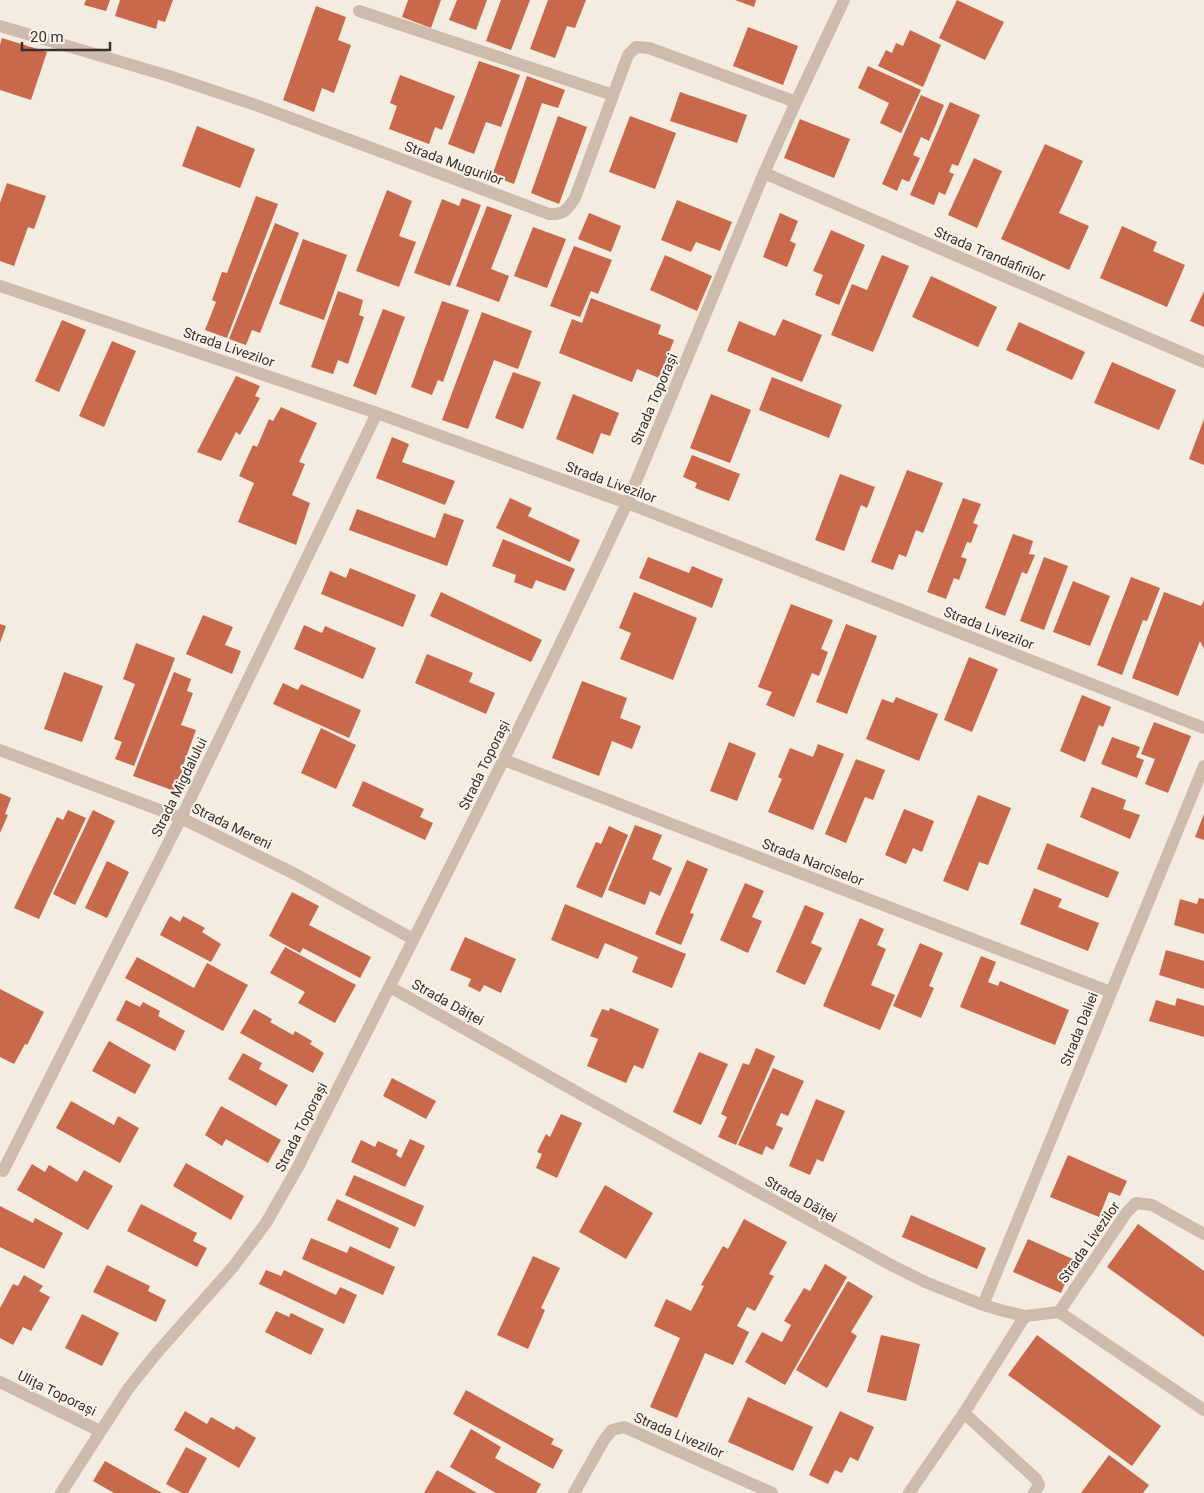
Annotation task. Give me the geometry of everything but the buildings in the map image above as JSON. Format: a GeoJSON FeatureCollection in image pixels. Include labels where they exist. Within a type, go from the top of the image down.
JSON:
{"type":"FeatureCollection","features":[{"type":"Feature","properties":{"kind":"street","name":"Strada Toporași"},"geometry":{"type":"LineString","coordinates":[[60,1493],[128,1389],[155,1355],[233,1267],[266,1223],[298,1167],[504,760],[627,503],[764,173],[844,0]]}},
{"type":"Feature","properties":{"kind":"street"},"geometry":{"type":"LineString","coordinates":[[359,12],[613,95]]}},
{"type":"Feature","properties":{"kind":"street","name":"Strada Mugurilor"},"geometry":{"type":"LineString","coordinates":[[0,26],[172,77],[256,105],[549,214],[558,214],[568,209],[575,198],[628,55],[636,47],[649,48],[796,102]]}},
{"type":"Feature","properties":{"kind":"street","name":"Strada Trandafirilor"},"geometry":{"type":"LineString","coordinates":[[764,173],[1204,362]]}},
{"type":"Feature","properties":{"kind":"street","name":"Strada Livezilor"},"geometry":{"type":"LineString","coordinates":[[0,286],[376,412],[627,503],[1204,728]]}},
{"type":"Feature","properties":{"kind":"street","name":"Strada Migdalului"},"geometry":{"type":"LineString","coordinates":[[3,1171],[181,818],[376,412]]}},
{"type":"Feature","properties":{"kind":"street","name":"Strada Mereni"},"geometry":{"type":"LineString","coordinates":[[0,750],[181,818],[295,874],[413,939]]}},
{"type":"Feature","properties":{"kind":"street","name":"Strada Narciselor"},"geometry":{"type":"LineString","coordinates":[[504,760],[1111,992]]}},
{"type":"Feature","properties":{"kind":"street","name":"Strada Daliei"},"geometry":{"type":"LineString","coordinates":[[983,1305],[1204,766]]}},
{"type":"Feature","properties":{"kind":"street","name":"Strada Dăiței"},"geometry":{"type":"LineString","coordinates":[[390,987],[590,1100],[925,1282],[983,1305],[1025,1316],[1059,1312]]}},
{"type":"Feature","properties":{"kind":"street","name":"Strada Livezilor"},"geometry":{"type":"LineString","coordinates":[[1059,1312],[1127,1212],[1136,1204],[1152,1205],[1204,1234]]}},
{"type":"Feature","properties":{"kind":"street"},"geometry":{"type":"LineString","coordinates":[[1059,1312],[1204,1410]]}},
{"type":"Feature","properties":{"kind":"street"},"geometry":{"type":"LineString","coordinates":[[909,1493],[964,1412],[1025,1316]]}},
{"type":"Feature","properties":{"kind":"street","name":"Ulița Toporași"},"geometry":{"type":"LineString","coordinates":[[0,1382],[100,1431]]}},
{"type":"Feature","properties":{"kind":"street"},"geometry":{"type":"LineString","coordinates":[[964,1412],[1036,1479],[1039,1486],[1034,1493]]}},
{"type":"Feature","properties":{"kind":"street","name":"Strada Livezilor"},"geometry":{"type":"LineString","coordinates":[[574,1493],[604,1440],[612,1430],[624,1427],[772,1493]]}}]}
